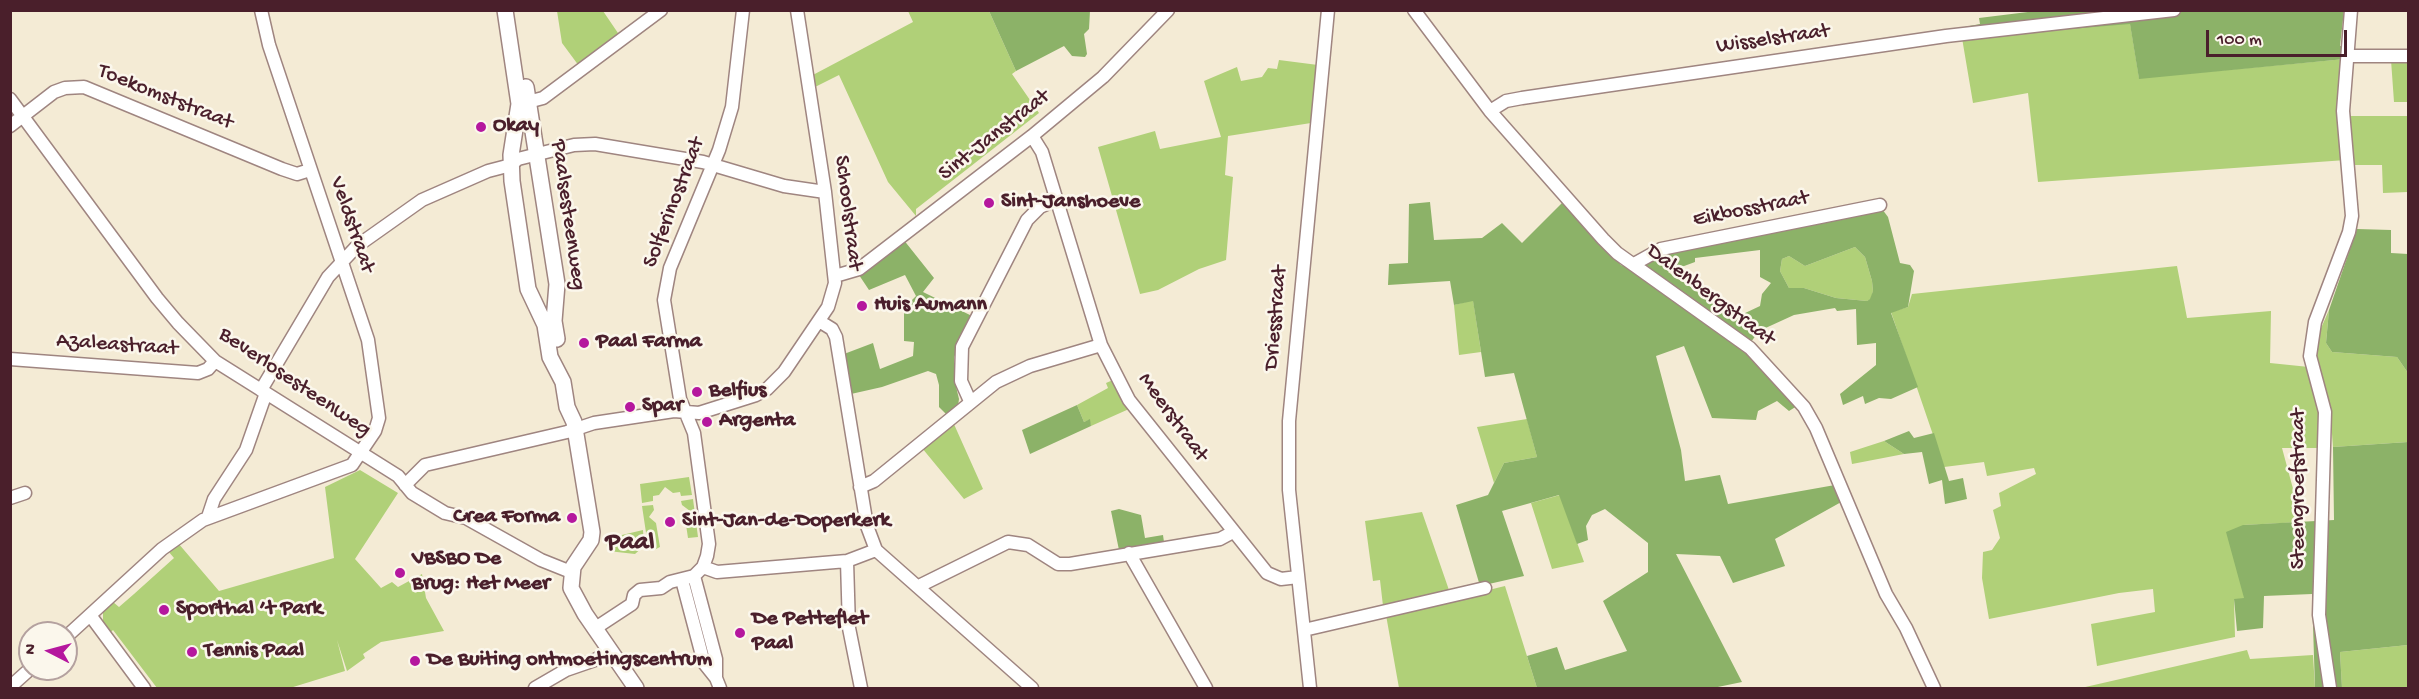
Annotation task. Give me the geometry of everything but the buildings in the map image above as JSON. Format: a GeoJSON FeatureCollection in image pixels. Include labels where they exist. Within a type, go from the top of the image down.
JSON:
{"type":"FeatureCollection","features":[{"type":"Feature","properties":{"kind":"main road","name":"Paalsesteenweg"},"geometry":{"type":"LineString","coordinates":[[505,10],[524,103],[537,152],[557,284],[554,321],[560,358],[574,388],[577,405],[575,426]]}},
{"type":"Feature","properties":{"kind":"main road","name":"Paalsesteenweg"},"geometry":{"type":"LineString","coordinates":[[514,10],[524,103],[511,165],[528,289],[545,325],[550,357],[562,382],[567,407],[575,426],[592,532],[591,540],[571,572]]}},
{"type":"Feature","properties":{"kind":"main road"},"geometry":{"type":"LineString","coordinates":[[571,572],[571,588],[594,629],[636,688]]}},
{"type":"Feature","properties":{"kind":"street","name":"Veldstraat"},"geometry":{"type":"LineString","coordinates":[[78,626],[162,549],[208,517],[345,470],[361,453],[375,431],[379,418],[379,404],[368,340],[310,170],[261,10]]}},
{"type":"Feature","properties":{"kind":"street"},"geometry":{"type":"LineString","coordinates":[[524,103],[543,98],[661,10]]}},
{"type":"Feature","properties":{"kind":"street","name":"Solferinostraat"},"geometry":{"type":"LineString","coordinates":[[691,576],[709,544],[694,433],[691,420],[680,399],[666,322],[665,290],[674,258],[712,165],[732,107],[743,10]]}},
{"type":"Feature","properties":{"kind":"street","name":"Schoolstraat"},"geometry":{"type":"LineString","coordinates":[[797,10],[825,192],[835,276],[832,299],[819,321]]}},
{"type":"Feature","properties":{"kind":"street","name":"Sint-Janstraat"},"geometry":{"type":"LineString","coordinates":[[835,276],[859,269],[1032,136],[1103,77],[1168,10]]}},
{"type":"Feature","properties":{"kind":"street","name":"Driesstraat"},"geometry":{"type":"LineString","coordinates":[[1310,688],[1289,490],[1289,421],[1328,10]]}},
{"type":"Feature","properties":{"kind":"street","name":"Dalenbergstraat"},"geometry":{"type":"LineString","coordinates":[[1414,10],[1490,111],[1603,239],[1750,348],[1804,407],[1820,438],[1886,594],[1906,628],[1934,688]]}},
{"type":"Feature","properties":{"kind":"street","name":"Wisselstraat"},"geometry":{"type":"LineString","coordinates":[[1490,111],[1506,101],[1522,98],[1946,36],[2174,10]]}},
{"type":"Feature","properties":{"kind":"street","name":"Steengroefstraat"},"geometry":{"type":"LineString","coordinates":[[2330,688],[2319,615],[2325,412],[2310,356],[2315,322],[2349,232],[2352,216],[2343,111],[2351,10]]}},
{"type":"Feature","properties":{"kind":"street"},"geometry":{"type":"LineString","coordinates":[[2347,56],[2409,56]]}},
{"type":"Feature","properties":{"kind":"street","name":"Toekomststraat"},"geometry":{"type":"LineString","coordinates":[[10,126],[54,92],[76,86],[84,87],[282,169],[297,174],[310,170]]}},
{"type":"Feature","properties":{"kind":"street","name":"Beverlosesteenweg"},"geometry":{"type":"LineString","coordinates":[[10,99],[157,298],[215,361],[398,476],[412,493],[445,513],[466,518],[541,560],[571,572]]}},
{"type":"Feature","properties":{"kind":"street","name":"Meerstraat"},"geometry":{"type":"LineString","coordinates":[[1032,136],[1042,152],[1101,345],[1139,414],[1267,573],[1281,579],[1298,578]]}},
{"type":"Feature","properties":{"kind":"street"},"geometry":{"type":"LineString","coordinates":[[208,517],[214,499],[246,450],[263,392],[328,277],[341,262],[378,229],[422,200],[488,171],[511,165],[518,159],[537,152],[574,145],[595,144],[712,165],[797,189],[825,192]]}},
{"type":"Feature","properties":{"kind":"street"},"geometry":{"type":"LineString","coordinates":[[970,401],[961,381],[962,347],[1027,220],[1040,207],[1056,200]]}},
{"type":"Feature","properties":{"kind":"street","name":"Eikbosstraat"},"geometry":{"type":"LineString","coordinates":[[1634,264],[1661,249],[1880,205]]}},
{"type":"Feature","properties":{"kind":"street"},"geometry":{"type":"LineString","coordinates":[[405,485],[425,465],[575,426],[685,411],[699,412],[767,389],[784,372],[819,321],[832,329],[836,337],[867,526],[876,550],[899,573],[919,586],[934,604],[1032,688]]}},
{"type":"Feature","properties":{"kind":"street"},"geometry":{"type":"LineString","coordinates":[[860,487],[874,481],[970,401],[1013,372],[1101,345]]}},
{"type":"Feature","properties":{"kind":"street","name":"Azaleastraat"},"geometry":{"type":"LineString","coordinates":[[10,359],[198,373],[208,369],[215,361]]}},
{"type":"Feature","properties":{"kind":"street"},"geometry":{"type":"LineString","coordinates":[[10,498],[25,493]]}},
{"type":"Feature","properties":{"kind":"street"},"geometry":{"type":"LineString","coordinates":[[919,586],[1008,542],[1028,545],[1058,564],[1220,539],[1233,532]]}},
{"type":"Feature","properties":{"kind":"street"},"geometry":{"type":"LineString","coordinates":[[594,629],[632,604],[634,595],[640,590],[661,588],[670,582],[691,576],[717,572],[847,561],[876,550]]}},
{"type":"Feature","properties":{"kind":"street"},"geometry":{"type":"LineString","coordinates":[[1129,553],[1206,688]]}},
{"type":"Feature","properties":{"kind":"street"},"geometry":{"type":"LineString","coordinates":[[847,561],[849,628],[858,686]]}},
{"type":"Feature","properties":{"kind":"street"},"geometry":{"type":"LineString","coordinates":[[691,576],[704,663],[718,683]]}},
{"type":"Feature","properties":{"kind":"street"},"geometry":{"type":"LineString","coordinates":[[1304,630],[1485,588]]}},
{"type":"Feature","properties":{"kind":"street"},"geometry":{"type":"LineString","coordinates":[[90,615],[144,688]]}},
{"type":"Feature","properties":{"kind":"street"},"geometry":{"type":"LineString","coordinates":[[535,688],[566,670],[595,660],[609,651]]}},
{"type":"Feature","properties":{"kind":"green space"},"geometry":{"type":"Polygon","coordinates":[[[2044,10],[2344,11],[2340,46],[2345,46],[2345,59],[2139,79],[2130,24],[1962,38],[1959,28],[1980,24],[1979,18],[2044,10]]]}},
{"type":"Feature","properties":{"kind":"green space"},"geometry":{"type":"Polygon","coordinates":[[[557,11],[603,11],[620,36],[579,66],[562,43],[557,11]]]}},
{"type":"Feature","properties":{"kind":"green space"},"geometry":{"type":"Polygon","coordinates":[[[908,11],[989,11],[1016,71],[1012,74],[1039,113],[916,209],[916,216],[888,182],[839,75],[813,88],[811,76],[913,22],[908,11]]]}},
{"type":"Feature","properties":{"kind":"green space"},"geometry":{"type":"Polygon","coordinates":[[[989,11],[1090,11],[1089,29],[1084,34],[1087,54],[1085,57],[1072,56],[1064,46],[1016,71],[989,11]]]}},
{"type":"Feature","properties":{"kind":"green space"},"geometry":{"type":"Polygon","coordinates":[[[2130,23],[2139,78],[2345,59],[2346,160],[2038,182],[2028,93],[1973,103],[1962,38],[2130,23]]]}},
{"type":"Feature","properties":{"kind":"green space"},"geometry":{"type":"Polygon","coordinates":[[[2408,59],[2408,102],[2394,102],[2391,60],[2408,59]]]}},
{"type":"Feature","properties":{"kind":"green space"},"geometry":{"type":"Polygon","coordinates":[[[1279,60],[1318,65],[1311,123],[1228,136],[1225,175],[1233,177],[1226,260],[1199,269],[1158,290],[1140,294],[1098,147],[1155,131],[1160,149],[1221,137],[1204,81],[1237,67],[1241,81],[1262,77],[1268,68],[1277,69],[1279,60]]]}},
{"type":"Feature","properties":{"kind":"green space"},"geometry":{"type":"Polygon","coordinates":[[[2350,116],[2408,116],[2408,192],[2383,193],[2382,165],[2353,165],[2350,116]]]}},
{"type":"Feature","properties":{"kind":"green space"},"geometry":{"type":"Polygon","coordinates":[[[1430,202],[1434,240],[1482,238],[1502,223],[1522,243],[1563,202],[1621,265],[1636,271],[1654,255],[1882,209],[1888,217],[1900,263],[1910,265],[1914,271],[1908,307],[1891,313],[1918,387],[1891,399],[1879,398],[1865,404],[1863,396],[1843,405],[1840,394],[1876,365],[1876,343],[1857,345],[1856,309],[1837,311],[1835,308],[1794,315],[1759,331],[1751,342],[1797,406],[1789,411],[1777,401],[1758,411],[1756,420],[1712,418],[1684,346],[1656,356],[1681,450],[1685,481],[1720,475],[1728,504],[1835,485],[1843,501],[1775,539],[1785,566],[1733,583],[1720,556],[1676,554],[1742,682],[1713,688],[1537,688],[1527,656],[1557,647],[1565,670],[1627,651],[1603,601],[1648,572],[1648,543],[1605,509],[1592,515],[1586,526],[1588,540],[1577,544],[1559,495],[1502,511],[1524,576],[1480,586],[1456,505],[1488,495],[1504,463],[1537,457],[1514,373],[1485,377],[1473,301],[1454,305],[1450,281],[1388,285],[1389,264],[1408,263],[1409,204],[1430,202]],[[1855,247],[1805,266],[1789,256],[1782,259],[1780,271],[1789,288],[1804,288],[1836,298],[1867,301],[1873,291],[1872,281],[1865,257],[1855,247]],[[1760,250],[1695,258],[1695,262],[1668,272],[1732,314],[1741,315],[1760,306],[1762,294],[1771,283],[1760,277],[1760,250]]]}},
{"type":"Feature","properties":{"kind":"green space"},"geometry":{"type":"Polygon","coordinates":[[[2357,229],[2391,230],[2391,253],[2408,254],[2408,373],[2397,357],[2332,352],[2326,343],[2329,310],[2357,229]]]}},
{"type":"Feature","properties":{"kind":"green space"},"geometry":{"type":"Polygon","coordinates":[[[903,239],[934,278],[923,292],[974,317],[954,357],[954,378],[959,399],[958,406],[947,415],[939,407],[939,385],[936,374],[928,371],[882,387],[851,394],[844,354],[873,343],[880,369],[913,356],[914,342],[904,341],[904,308],[916,296],[905,275],[869,290],[859,275],[903,239]]]}},
{"type":"Feature","properties":{"kind":"green space"},"geometry":{"type":"Polygon","coordinates":[[[1855,247],[1865,257],[1872,281],[1871,299],[1867,301],[1836,298],[1804,288],[1789,288],[1780,271],[1782,259],[1789,256],[1805,266],[1855,247]]]}},
{"type":"Feature","properties":{"kind":"green space"},"geometry":{"type":"Polygon","coordinates":[[[2177,266],[2187,318],[2271,311],[2270,363],[2309,367],[2326,448],[2282,448],[2302,522],[2243,525],[2244,599],[2234,599],[2235,637],[2097,666],[2091,624],[2155,612],[2153,589],[2119,593],[1989,619],[1982,578],[1983,552],[1992,550],[2000,538],[1993,510],[2001,506],[1999,493],[2036,474],[2034,468],[1987,476],[1984,462],[1944,467],[1891,312],[1908,307],[1912,294],[2177,266]]]}},
{"type":"Feature","properties":{"kind":"green space"},"geometry":{"type":"Polygon","coordinates":[[[1473,300],[1481,352],[1459,355],[1454,305],[1473,300]]]}},
{"type":"Feature","properties":{"kind":"green space"},"geometry":{"type":"Polygon","coordinates":[[[2329,310],[2326,343],[2332,352],[2397,357],[2408,373],[2408,442],[2333,447],[2330,407],[2315,356],[2318,335],[2329,310]]]}},
{"type":"Feature","properties":{"kind":"green space"},"geometry":{"type":"Polygon","coordinates":[[[1113,380],[1129,409],[1091,426],[1089,420],[1084,422],[1077,405],[1108,388],[1106,383],[1113,380]]]}},
{"type":"Feature","properties":{"kind":"green space"},"geometry":{"type":"Polygon","coordinates":[[[1077,405],[1084,422],[1090,419],[1091,426],[1030,454],[1022,430],[1077,405]]]}},
{"type":"Feature","properties":{"kind":"green space"},"geometry":{"type":"Polygon","coordinates":[[[1527,419],[1537,457],[1504,463],[1494,483],[1477,427],[1527,419]]]}},
{"type":"Feature","properties":{"kind":"green space"},"geometry":{"type":"Polygon","coordinates":[[[953,422],[983,489],[964,499],[922,448],[953,422]]]}},
{"type":"Feature","properties":{"kind":"green space"},"geometry":{"type":"Polygon","coordinates":[[[1909,431],[1914,438],[1934,433],[1949,481],[1963,478],[1967,499],[1945,504],[1942,480],[1929,484],[1922,452],[1904,454],[1884,441],[1909,431]]]}},
{"type":"Feature","properties":{"kind":"green space"},"geometry":{"type":"Polygon","coordinates":[[[1884,441],[1904,454],[1852,464],[1850,452],[1884,441]]]}},
{"type":"Feature","properties":{"kind":"green space"},"geometry":{"type":"Polygon","coordinates":[[[2408,442],[2408,645],[2340,652],[2342,688],[2315,688],[2312,594],[2264,596],[2263,628],[2237,631],[2234,599],[2244,598],[2226,532],[2243,525],[2334,520],[2333,447],[2408,442]]]}},
{"type":"Feature","properties":{"kind":"green space"},"geometry":{"type":"Polygon","coordinates":[[[360,470],[398,493],[355,559],[381,588],[392,582],[398,587],[422,574],[426,598],[444,631],[381,642],[363,654],[365,658],[347,671],[337,640],[345,671],[290,688],[157,688],[113,630],[109,634],[103,626],[103,610],[113,602],[119,607],[134,594],[174,558],[168,551],[178,543],[219,591],[334,558],[325,487],[360,470]]]}},
{"type":"Feature","properties":{"kind":"green space"},"geometry":{"type":"Polygon","coordinates":[[[689,477],[692,495],[681,496],[680,492],[673,493],[665,487],[659,495],[653,496],[653,501],[642,503],[640,484],[689,477]]]}},
{"type":"Feature","properties":{"kind":"green space"},"geometry":{"type":"Polygon","coordinates":[[[1560,495],[1584,562],[1552,569],[1531,503],[1560,495]]]}},
{"type":"Feature","properties":{"kind":"green space"},"geometry":{"type":"Polygon","coordinates":[[[693,499],[698,537],[688,538],[685,518],[690,511],[682,505],[681,501],[693,499]]]}},
{"type":"Feature","properties":{"kind":"green space"},"geometry":{"type":"Polygon","coordinates":[[[653,505],[654,510],[649,517],[656,523],[660,547],[654,550],[648,546],[642,506],[653,505]]]}},
{"type":"Feature","properties":{"kind":"green space"},"geometry":{"type":"Polygon","coordinates":[[[1119,509],[1141,515],[1145,538],[1163,535],[1164,542],[1119,550],[1111,511],[1119,509]]]}},
{"type":"Feature","properties":{"kind":"green space"},"geometry":{"type":"Polygon","coordinates":[[[1422,512],[1450,593],[1383,606],[1380,580],[1373,581],[1365,521],[1422,512]]]}},
{"type":"Feature","properties":{"kind":"green space"},"geometry":{"type":"Polygon","coordinates":[[[643,530],[644,546],[635,554],[608,551],[605,539],[643,530]]]}},
{"type":"Feature","properties":{"kind":"green space"},"geometry":{"type":"Polygon","coordinates":[[[1505,586],[1537,688],[1399,688],[1386,615],[1505,586]]]}},
{"type":"Feature","properties":{"kind":"green space"},"geometry":{"type":"Polygon","coordinates":[[[2408,645],[2408,688],[2342,688],[2340,652],[2408,645]]]}},
{"type":"Feature","properties":{"kind":"green space"},"geometry":{"type":"Polygon","coordinates":[[[2247,650],[2250,659],[2313,655],[2315,688],[2081,688],[2247,650]]]}},
{"type":"Feature","properties":{"kind":"place","name":"Okay"},"geometry":{"type":"Point","coordinates":[481,127]}},
{"type":"Feature","properties":{"kind":"place","name":"Sint-Janshoeve"},"geometry":{"type":"Point","coordinates":[989,203]}},
{"type":"Feature","properties":{"kind":"place","name":"Huis Aumann"},"geometry":{"type":"Point","coordinates":[862,306]}},
{"type":"Feature","properties":{"kind":"place","name":"Paal Farma"},"geometry":{"type":"Point","coordinates":[584,343]}},
{"type":"Feature","properties":{"kind":"place","name":"Belfius"},"geometry":{"type":"Point","coordinates":[697,392]}},
{"type":"Feature","properties":{"kind":"place","name":"Spar"},"geometry":{"type":"Point","coordinates":[630,407]}},
{"type":"Feature","properties":{"kind":"place","name":"Argenta"},"geometry":{"type":"Point","coordinates":[707,422]}},
{"type":"Feature","properties":{"kind":"place","name":"Crea Forma"},"geometry":{"type":"Point","coordinates":[572,518]}},
{"type":"Feature","properties":{"kind":"place","name":"Sint-Jan-de-Doperkerk"},"geometry":{"type":"Point","coordinates":[670,522]}},
{"type":"Feature","properties":{"kind":"place","name":"VBSBO De Brug: Het Meer"},"geometry":{"type":"Point","coordinates":[400,573]}},
{"type":"Feature","properties":{"kind":"place","name":"Sporthal ’t Park"},"geometry":{"type":"Point","coordinates":[164,610]}},
{"type":"Feature","properties":{"kind":"place","name":"De Petteflet Paal"},"geometry":{"type":"Point","coordinates":[740,633]}},
{"type":"Feature","properties":{"kind":"place","name":"Tennis Paal"},"geometry":{"type":"Point","coordinates":[192,652]}},
{"type":"Feature","properties":{"kind":"place","name":"De Buiting ontmoetingscentrum"},"geometry":{"type":"Point","coordinates":[415,661]}},
{"type":"Feature","properties":{"kind":"district","name":"Paal"},"geometry":{"type":"Point","coordinates":[630,544]}}]}
